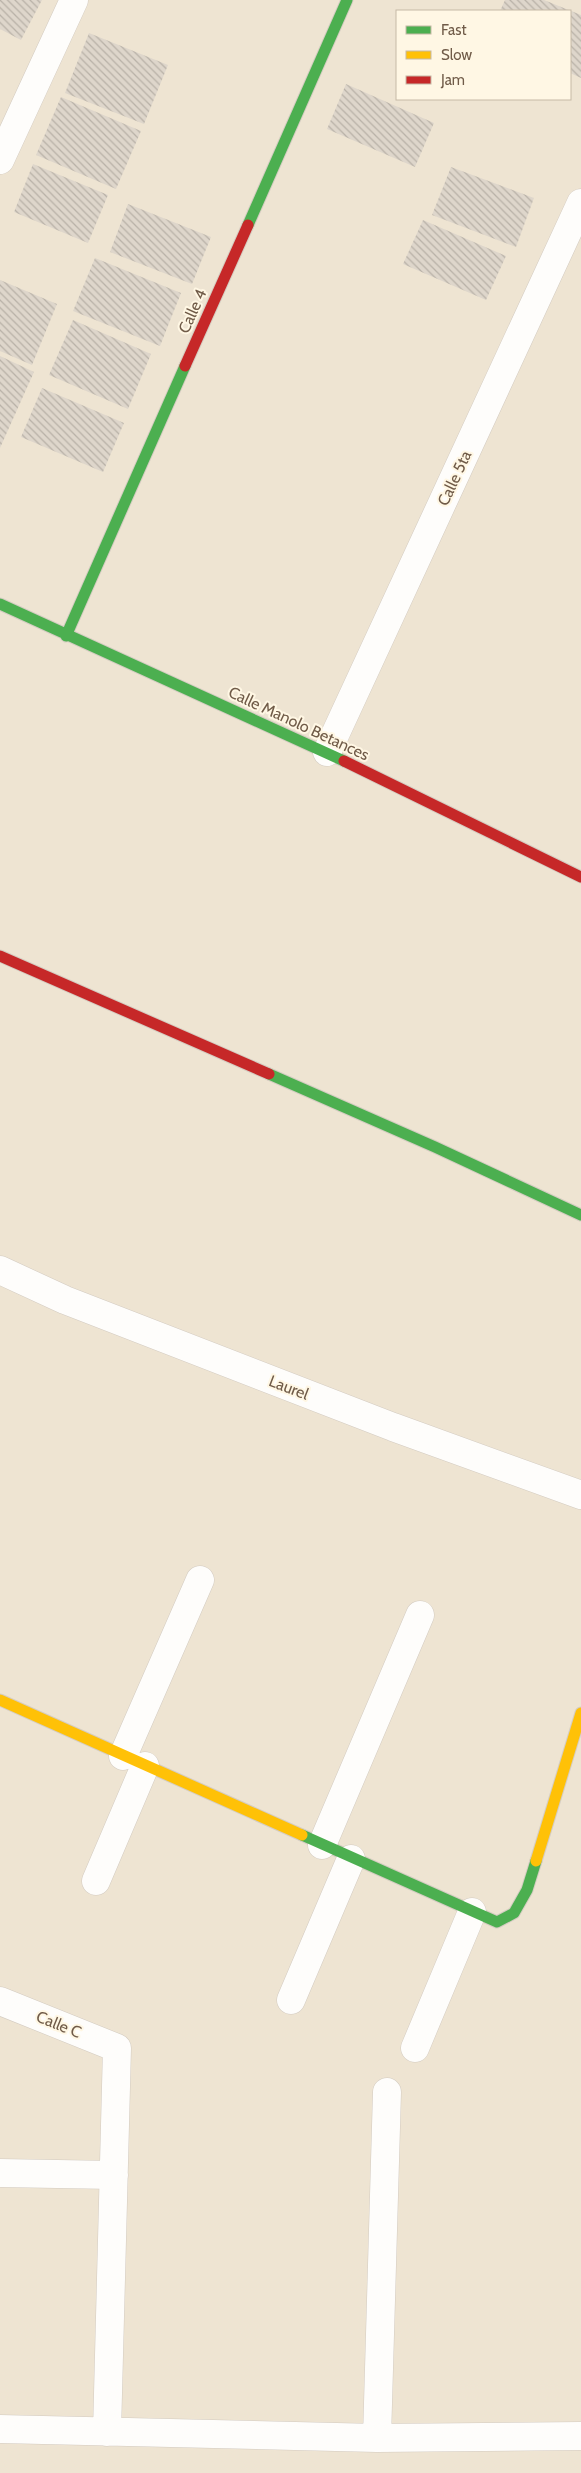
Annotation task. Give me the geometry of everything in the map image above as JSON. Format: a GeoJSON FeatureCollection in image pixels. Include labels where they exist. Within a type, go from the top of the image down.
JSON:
{"type":"FeatureCollection","features":[{"type":"Feature","properties":{"kind":"street"},"geometry":{"type":"LineString","coordinates":[[0,160],[74,0]]}},
{"type":"Feature","properties":{"kind":"street","name":"Calle 4"},"geometry":{"type":"LineString","coordinates":[[66,636],[347,0]]}},
{"type":"Feature","properties":{"kind":"street","name":"Calle 5ta"},"geometry":{"type":"LineString","coordinates":[[327,752],[581,203]]}},
{"type":"Feature","properties":{"kind":"street","name":"Calle Manolo Betances"},"geometry":{"type":"LineString","coordinates":[[0,604],[66,636],[327,752],[581,877]]}},
{"type":"Feature","properties":{"kind":"street"},"geometry":{"type":"LineString","coordinates":[[0,956],[435,1147],[581,1215]]}},
{"type":"Feature","properties":{"kind":"street","name":"Laurel"},"geometry":{"type":"LineString","coordinates":[[0,1270],[65,1300],[375,1420],[581,1495]]}},
{"type":"Feature","properties":{"kind":"street"},"geometry":{"type":"LineString","coordinates":[[96,1881],[134,1761],[200,1580]]}},
{"type":"Feature","properties":{"kind":"street"},"geometry":{"type":"LineString","coordinates":[[322,1846],[420,1615]]}},
{"type":"Feature","properties":{"kind":"street"},"geometry":{"type":"LineString","coordinates":[[0,1700],[351,1859],[497,1922],[514,1913],[527,1890],[581,1713]]}},
{"type":"Feature","properties":{"kind":"street"},"geometry":{"type":"LineString","coordinates":[[291,2000],[351,1859]]}},
{"type":"Feature","properties":{"kind":"street"},"geometry":{"type":"LineString","coordinates":[[415,2048],[472,1912]]}},
{"type":"Feature","properties":{"kind":"street","name":"Calle C"},"geometry":{"type":"LineString","coordinates":[[0,2001],[117,2048],[114,2175]]}},
{"type":"Feature","properties":{"kind":"street"},"geometry":{"type":"LineString","coordinates":[[376,2438],[387,2092]]}},
{"type":"Feature","properties":{"kind":"street"},"geometry":{"type":"LineString","coordinates":[[0,2173],[114,2175],[107,2432]]}},
{"type":"Feature","properties":{"kind":"street"},"geometry":{"type":"LineString","coordinates":[[0,2429],[376,2438],[581,2436]]}},
{"type":"Feature","properties":{"kind":"shaded area"},"geometry":{"type":"Polygon","coordinates":[[[0,0],[581,0],[581,2473],[0,2473],[0,0]]]}},
{"type":"Feature","properties":{"kind":"building"},"geometry":{"type":"Polygon","coordinates":[[[0,0],[42,0],[21,40],[0,29],[0,0]]]}},
{"type":"Feature","properties":{"kind":"building"},"geometry":{"type":"Polygon","coordinates":[[[505,0],[544,0],[569,10],[500,10],[505,0]]]}},
{"type":"Feature","properties":{"kind":"building"},"geometry":{"type":"Polygon","coordinates":[[[571,11],[581,15],[581,78],[571,73],[571,11]]]}},
{"type":"Feature","properties":{"kind":"building"},"geometry":{"type":"Polygon","coordinates":[[[89,33],[168,65],[144,124],[65,93],[89,33]]]}},
{"type":"Feature","properties":{"kind":"building"},"geometry":{"type":"Polygon","coordinates":[[[346,84],[434,123],[415,167],[327,129],[346,84]]]}},
{"type":"Feature","properties":{"kind":"building"},"geometry":{"type":"Polygon","coordinates":[[[61,97],[141,131],[116,189],[36,155],[61,97]]]}},
{"type":"Feature","properties":{"kind":"building"},"geometry":{"type":"Polygon","coordinates":[[[33,164],[108,195],[88,243],[14,212],[33,164]]]}},
{"type":"Feature","properties":{"kind":"building"},"geometry":{"type":"Polygon","coordinates":[[[451,167],[534,198],[516,247],[432,215],[451,167]]]}},
{"type":"Feature","properties":{"kind":"building"},"geometry":{"type":"Polygon","coordinates":[[[128,204],[211,237],[192,284],[110,252],[128,204]]]}},
{"type":"Feature","properties":{"kind":"building"},"geometry":{"type":"Polygon","coordinates":[[[423,220],[506,256],[486,300],[403,264],[423,220]]]}},
{"type":"Feature","properties":{"kind":"building"},"geometry":{"type":"Polygon","coordinates":[[[95,258],[181,293],[160,346],[73,311],[95,258]]]}},
{"type":"Feature","properties":{"kind":"building"},"geometry":{"type":"Polygon","coordinates":[[[0,280],[57,304],[32,365],[0,351],[0,280]]]}},
{"type":"Feature","properties":{"kind":"building"},"geometry":{"type":"Polygon","coordinates":[[[73,320],[151,354],[128,409],[49,375],[73,320]]]}},
{"type":"Feature","properties":{"kind":"building"},"geometry":{"type":"Polygon","coordinates":[[[0,356],[34,372],[0,448],[0,356]]]}},
{"type":"Feature","properties":{"kind":"building"},"geometry":{"type":"Polygon","coordinates":[[[42,388],[124,423],[103,472],[21,437],[42,388]]]}},
{"type":"Feature","properties":{"kind":"traffic: fast"},"geometry":{"type":"LineString","coordinates":[[248,225],[347,0]]}},
{"type":"Feature","properties":{"kind":"traffic: fast"},"geometry":{"type":"LineString","coordinates":[[66,636],[185,366]]}},
{"type":"Feature","properties":{"kind":"traffic: fast"},"geometry":{"type":"LineString","coordinates":[[0,604],[344,761]]}},
{"type":"Feature","properties":{"kind":"traffic: fast"},"geometry":{"type":"LineString","coordinates":[[269,1074],[435,1147],[581,1215]]}},
{"type":"Feature","properties":{"kind":"traffic: fast"},"geometry":{"type":"LineString","coordinates":[[302,1835],[497,1922],[514,1913],[527,1890],[536,1861]]}},
{"type":"Feature","properties":{"kind":"traffic: slow"},"geometry":{"type":"LineString","coordinates":[[0,1700],[302,1835]]}},
{"type":"Feature","properties":{"kind":"traffic: slow"},"geometry":{"type":"LineString","coordinates":[[536,1861],[581,1713]]}},
{"type":"Feature","properties":{"kind":"traffic: jam"},"geometry":{"type":"LineString","coordinates":[[185,366],[248,225]]}},
{"type":"Feature","properties":{"kind":"traffic: jam"},"geometry":{"type":"LineString","coordinates":[[344,761],[581,877]]}},
{"type":"Feature","properties":{"kind":"traffic: jam"},"geometry":{"type":"LineString","coordinates":[[0,956],[269,1074]]}}]}
